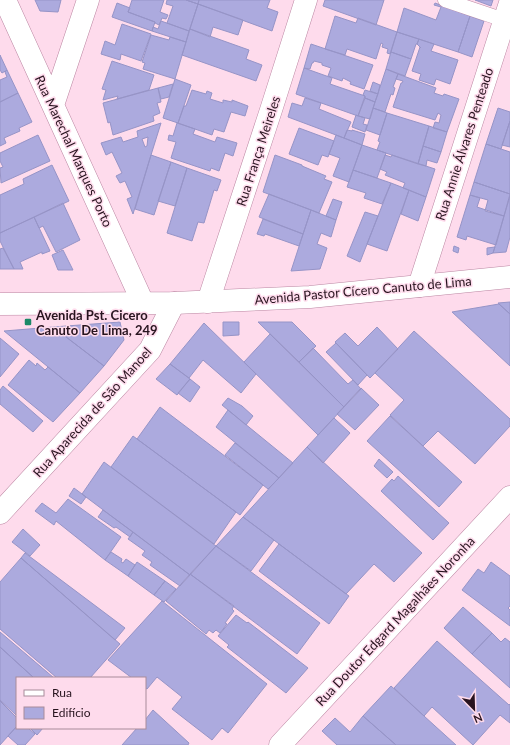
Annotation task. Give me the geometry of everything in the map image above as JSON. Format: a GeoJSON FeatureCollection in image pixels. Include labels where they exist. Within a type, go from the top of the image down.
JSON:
{"type":"FeatureCollection","features":[{"type":"Feature","properties":{"kind":"street","name":"Rua Marechal Marques Porto"},"geometry":{"type":"LineString","coordinates":[[5,0],[143,303]]}},
{"type":"Feature","properties":{"kind":"street"},"geometry":{"type":"LineString","coordinates":[[53,105],[88,0]]}},
{"type":"Feature","properties":{"kind":"street","name":"Rua França Meireles"},"geometry":{"type":"LineString","coordinates":[[208,302],[272,110],[306,0]]}},
{"type":"Feature","properties":{"kind":"street","name":"Rua Annie Álvares Penteado"},"geometry":{"type":"LineString","coordinates":[[419,286],[508,15]]}},
{"type":"Feature","properties":{"kind":"street","name":"Avenida Pastor Cícero Canuto de Lima"},"geometry":{"type":"LineString","coordinates":[[0,304],[174,303],[310,297],[510,277]]}},
{"type":"Feature","properties":{"kind":"street","name":"Rua Aparecida de São Manoel"},"geometry":{"type":"LineString","coordinates":[[0,512],[150,350],[174,303]]}},
{"type":"Feature","properties":{"kind":"street","name":"Rua Doutor Edgard Magalhães Noronha"},"geometry":{"type":"LineString","coordinates":[[280,745],[510,497]]}},
{"type":"Feature","properties":{"kind":"lane"},"geometry":{"type":"LineString","coordinates":[[446,0],[508,15]]}},
{"type":"Feature","properties":{"kind":"building"},"geometry":{"type":"Polygon","coordinates":[[[35,0],[61,0],[58,12],[40,11],[35,0]]]}},
{"type":"Feature","properties":{"kind":"building"},"geometry":{"type":"Polygon","coordinates":[[[132,0],[164,0],[160,12],[168,15],[166,19],[162,18],[159,25],[155,22],[128,12],[132,0]]]}},
{"type":"Feature","properties":{"kind":"building"},"geometry":{"type":"Polygon","coordinates":[[[167,0],[186,0],[198,4],[189,31],[167,23],[173,6],[166,4],[167,0]]]}},
{"type":"Feature","properties":{"kind":"building"},"geometry":{"type":"Polygon","coordinates":[[[186,0],[199,0],[198,4],[186,0]]]}},
{"type":"Feature","properties":{"kind":"building"},"geometry":{"type":"Polygon","coordinates":[[[199,0],[270,0],[267,8],[278,12],[272,31],[198,4],[199,0]]]}},
{"type":"Feature","properties":{"kind":"building"},"geometry":{"type":"Polygon","coordinates":[[[325,0],[384,0],[376,25],[323,6],[325,0]]]}},
{"type":"Feature","properties":{"kind":"building"},"geometry":{"type":"Polygon","coordinates":[[[475,0],[493,0],[491,6],[475,0]]]}},
{"type":"Feature","properties":{"kind":"building"},"geometry":{"type":"Polygon","coordinates":[[[117,3],[130,8],[128,12],[155,22],[152,31],[112,17],[117,3]]]}},
{"type":"Feature","properties":{"kind":"building"},"geometry":{"type":"Polygon","coordinates":[[[435,3],[470,16],[458,52],[397,32],[404,8],[436,20],[441,7],[434,5],[435,3]]]}},
{"type":"Feature","properties":{"kind":"building"},"geometry":{"type":"Polygon","coordinates":[[[198,4],[243,20],[238,35],[213,27],[210,37],[190,29],[198,4]]]}},
{"type":"Feature","properties":{"kind":"building"},"geometry":{"type":"Polygon","coordinates":[[[335,16],[356,23],[358,18],[397,32],[390,54],[387,53],[388,49],[382,47],[383,44],[381,43],[376,59],[347,49],[345,55],[325,49],[335,16]]]}},
{"type":"Feature","properties":{"kind":"building"},"geometry":{"type":"Polygon","coordinates":[[[470,16],[484,21],[472,57],[458,52],[470,16]]]}},
{"type":"Feature","properties":{"kind":"building"},"geometry":{"type":"Polygon","coordinates":[[[161,21],[189,31],[186,42],[152,31],[153,27],[158,29],[161,21]]]}},
{"type":"Feature","properties":{"kind":"building"},"geometry":{"type":"Polygon","coordinates":[[[122,24],[151,34],[141,61],[121,54],[120,60],[101,54],[105,41],[115,45],[122,24]]]}},
{"type":"Feature","properties":{"kind":"building"},"geometry":{"type":"Polygon","coordinates":[[[190,29],[249,50],[246,59],[262,65],[256,81],[182,55],[190,29]]]}},
{"type":"Feature","properties":{"kind":"building"},"geometry":{"type":"Polygon","coordinates":[[[397,32],[419,39],[411,59],[391,52],[397,32]]]}},
{"type":"Feature","properties":{"kind":"building"},"geometry":{"type":"Polygon","coordinates":[[[151,35],[169,40],[170,37],[186,42],[175,79],[143,69],[145,63],[142,62],[151,35]]]}},
{"type":"Feature","properties":{"kind":"building"},"geometry":{"type":"Polygon","coordinates":[[[419,39],[434,44],[431,51],[458,60],[450,84],[436,79],[434,85],[419,80],[421,74],[412,71],[420,47],[417,44],[419,39]]]}},
{"type":"Feature","properties":{"kind":"building"},"geometry":{"type":"Polygon","coordinates":[[[311,44],[373,65],[364,89],[350,84],[351,82],[343,78],[342,81],[328,76],[331,68],[322,65],[322,63],[314,61],[310,69],[304,68],[311,44]]]}},
{"type":"Feature","properties":{"kind":"building"},"geometry":{"type":"Polygon","coordinates":[[[391,52],[411,59],[405,76],[386,69],[391,52]]]}},
{"type":"Feature","properties":{"kind":"building"},"geometry":{"type":"Polygon","coordinates":[[[0,55],[7,70],[2,73],[0,70],[0,55]]]}},
{"type":"Feature","properties":{"kind":"building"},"geometry":{"type":"Polygon","coordinates":[[[112,61],[154,75],[149,90],[117,99],[118,96],[103,100],[106,90],[102,89],[112,61]]]}},
{"type":"Feature","properties":{"kind":"building"},"geometry":{"type":"Polygon","coordinates":[[[304,68],[332,78],[330,84],[365,96],[358,116],[296,94],[304,68]]]}},
{"type":"Feature","properties":{"kind":"building"},"geometry":{"type":"Polygon","coordinates":[[[386,69],[398,74],[393,87],[395,88],[393,95],[391,94],[385,112],[373,108],[386,69]]]}},
{"type":"Feature","properties":{"kind":"building"},"geometry":{"type":"Polygon","coordinates":[[[7,70],[18,93],[0,102],[0,80],[7,77],[5,72],[7,70]]]}},
{"type":"Feature","properties":{"kind":"building"},"geometry":{"type":"Polygon","coordinates":[[[398,74],[436,88],[434,93],[443,96],[444,94],[459,99],[447,132],[433,128],[435,122],[439,123],[441,115],[438,113],[435,120],[393,107],[403,81],[396,79],[398,74]]]}},
{"type":"Feature","properties":{"kind":"building"},"geometry":{"type":"Polygon","coordinates":[[[175,79],[191,85],[178,123],[163,118],[175,79]]]}},
{"type":"Feature","properties":{"kind":"building"},"geometry":{"type":"Polygon","coordinates":[[[373,82],[380,85],[378,94],[370,91],[373,82]]]}},
{"type":"Feature","properties":{"kind":"building"},"geometry":{"type":"Polygon","coordinates":[[[173,84],[169,97],[161,99],[158,88],[173,84]]]}},
{"type":"Feature","properties":{"kind":"building"},"geometry":{"type":"Polygon","coordinates":[[[158,88],[161,102],[157,103],[160,113],[153,116],[154,121],[113,135],[103,103],[158,88]]]}},
{"type":"Feature","properties":{"kind":"building"},"geometry":{"type":"Polygon","coordinates":[[[192,90],[206,94],[207,91],[212,93],[210,99],[223,103],[223,100],[232,102],[232,100],[248,106],[245,116],[231,112],[224,132],[214,129],[212,135],[178,123],[192,90]]]}},
{"type":"Feature","properties":{"kind":"building"},"geometry":{"type":"Polygon","coordinates":[[[365,90],[378,94],[375,102],[365,98],[363,95],[365,90]]]}},
{"type":"Feature","properties":{"kind":"building"},"geometry":{"type":"Polygon","coordinates":[[[18,93],[32,122],[19,128],[20,131],[4,138],[6,143],[0,146],[0,102],[18,93]]]}},
{"type":"Feature","properties":{"kind":"building"},"geometry":{"type":"Polygon","coordinates":[[[305,98],[321,103],[319,109],[351,122],[344,138],[288,117],[292,103],[302,106],[305,98]]]}},
{"type":"Feature","properties":{"kind":"building"},"geometry":{"type":"Polygon","coordinates":[[[365,98],[375,102],[370,119],[358,116],[365,98]]]}},
{"type":"Feature","properties":{"kind":"building"},"geometry":{"type":"Polygon","coordinates":[[[373,108],[387,113],[380,135],[366,130],[373,108]]]}},
{"type":"Feature","properties":{"kind":"building"},"geometry":{"type":"Polygon","coordinates":[[[498,108],[510,112],[510,121],[501,149],[486,144],[498,108]]]}},
{"type":"Feature","properties":{"kind":"building"},"geometry":{"type":"Polygon","coordinates":[[[387,113],[429,126],[418,164],[377,150],[380,142],[378,141],[387,113]]]}},
{"type":"Feature","properties":{"kind":"building"},"geometry":{"type":"Polygon","coordinates":[[[356,115],[365,118],[363,124],[367,125],[365,132],[352,127],[356,115]]]}},
{"type":"Feature","properties":{"kind":"building"},"geometry":{"type":"Polygon","coordinates":[[[510,121],[510,147],[502,145],[510,121]]]}},
{"type":"Feature","properties":{"kind":"building"},"geometry":{"type":"Polygon","coordinates":[[[161,123],[133,214],[127,199],[132,197],[125,181],[120,183],[116,176],[122,173],[112,152],[106,155],[101,143],[121,137],[123,142],[138,137],[137,131],[161,123]],[[148,137],[142,139],[145,147],[147,146],[148,137]]]}},
{"type":"Feature","properties":{"kind":"building"},"geometry":{"type":"Polygon","coordinates":[[[177,123],[195,129],[193,134],[215,142],[217,137],[237,143],[233,156],[225,153],[219,171],[211,168],[210,171],[171,158],[176,142],[168,140],[169,135],[173,136],[177,123]]]}},
{"type":"Feature","properties":{"kind":"building"},"geometry":{"type":"Polygon","coordinates":[[[429,126],[447,132],[441,152],[423,146],[429,126]]]}},
{"type":"Feature","properties":{"kind":"building"},"geometry":{"type":"Polygon","coordinates":[[[299,128],[334,141],[328,157],[322,155],[318,165],[289,154],[299,128]]]}},
{"type":"Feature","properties":{"kind":"building"},"geometry":{"type":"Polygon","coordinates":[[[347,130],[365,134],[362,145],[344,138],[347,130]]]}},
{"type":"Feature","properties":{"kind":"building"},"geometry":{"type":"Polygon","coordinates":[[[38,135],[50,161],[1,183],[0,168],[3,167],[0,161],[0,153],[38,135]]]}},
{"type":"Feature","properties":{"kind":"building"},"geometry":{"type":"Polygon","coordinates":[[[336,135],[362,145],[349,182],[333,176],[340,158],[329,154],[336,135]]]}},
{"type":"Feature","properties":{"kind":"building"},"geometry":{"type":"Polygon","coordinates":[[[486,144],[510,152],[510,194],[474,182],[486,144]]]}},
{"type":"Feature","properties":{"kind":"building"},"geometry":{"type":"Polygon","coordinates":[[[362,145],[386,153],[377,178],[353,170],[362,145]]]}},
{"type":"Feature","properties":{"kind":"building"},"geometry":{"type":"Polygon","coordinates":[[[423,146],[441,152],[437,163],[427,160],[426,166],[418,164],[423,146]]]}},
{"type":"Feature","properties":{"kind":"building"},"geometry":{"type":"Polygon","coordinates":[[[151,155],[171,162],[154,215],[135,209],[151,155]]]}},
{"type":"Feature","properties":{"kind":"building"},"geometry":{"type":"Polygon","coordinates":[[[275,155],[326,176],[324,179],[332,182],[319,213],[263,192],[275,155]]]}},
{"type":"Feature","properties":{"kind":"building"},"geometry":{"type":"Polygon","coordinates":[[[385,155],[391,157],[392,155],[435,169],[426,197],[403,188],[405,183],[385,175],[387,172],[380,169],[385,155]]]}},
{"type":"Feature","properties":{"kind":"building"},"geometry":{"type":"Polygon","coordinates":[[[171,162],[187,168],[175,206],[158,201],[171,162]]]}},
{"type":"Feature","properties":{"kind":"building"},"geometry":{"type":"Polygon","coordinates":[[[52,165],[69,201],[0,233],[0,195],[24,184],[23,179],[52,165]]]}},
{"type":"Feature","properties":{"kind":"building"},"geometry":{"type":"Polygon","coordinates":[[[187,168],[221,180],[217,191],[214,190],[204,223],[198,222],[192,241],[167,233],[187,168]]]}},
{"type":"Feature","properties":{"kind":"building"},"geometry":{"type":"Polygon","coordinates":[[[353,170],[391,183],[382,204],[364,198],[366,193],[347,187],[353,170]]]}},
{"type":"Feature","properties":{"kind":"building"},"geometry":{"type":"Polygon","coordinates":[[[474,182],[510,194],[504,216],[485,211],[488,200],[470,195],[474,182]]]}},
{"type":"Feature","properties":{"kind":"building"},"geometry":{"type":"Polygon","coordinates":[[[391,183],[409,190],[387,251],[367,244],[391,183]]]}},
{"type":"Feature","properties":{"kind":"building"},"geometry":{"type":"Polygon","coordinates":[[[409,190],[426,197],[418,221],[401,214],[409,190]]]}},
{"type":"Feature","properties":{"kind":"building"},"geometry":{"type":"Polygon","coordinates":[[[269,194],[311,210],[303,234],[259,217],[269,194]]]}},
{"type":"Feature","properties":{"kind":"building"},"geometry":{"type":"Polygon","coordinates":[[[470,195],[480,198],[477,207],[504,216],[496,245],[467,236],[466,240],[457,237],[470,195]]]}},
{"type":"Feature","properties":{"kind":"building"},"geometry":{"type":"Polygon","coordinates":[[[510,196],[510,237],[506,252],[493,253],[510,196]]]}},
{"type":"Feature","properties":{"kind":"building"},"geometry":{"type":"Polygon","coordinates":[[[333,199],[342,202],[336,220],[326,216],[333,199]]]}},
{"type":"Feature","properties":{"kind":"building"},"geometry":{"type":"Polygon","coordinates":[[[63,203],[80,240],[56,252],[43,226],[39,228],[34,217],[63,203]]]}},
{"type":"Feature","properties":{"kind":"building"},"geometry":{"type":"Polygon","coordinates":[[[311,210],[336,220],[331,237],[321,233],[317,244],[327,248],[320,269],[291,271],[311,210]]]}},
{"type":"Feature","properties":{"kind":"building"},"geometry":{"type":"Polygon","coordinates":[[[365,212],[378,216],[360,262],[347,256],[365,212]]]}},
{"type":"Feature","properties":{"kind":"building"},"geometry":{"type":"Polygon","coordinates":[[[34,217],[50,251],[42,254],[42,252],[20,262],[23,269],[14,269],[0,241],[0,233],[34,217]]]}},
{"type":"Feature","properties":{"kind":"building"},"geometry":{"type":"Polygon","coordinates":[[[263,219],[303,234],[299,246],[265,234],[264,236],[257,234],[263,219]]]}},
{"type":"Feature","properties":{"kind":"building"},"geometry":{"type":"Polygon","coordinates":[[[454,246],[459,248],[458,253],[453,251],[454,246]]]}},
{"type":"Feature","properties":{"kind":"building"},"geometry":{"type":"Polygon","coordinates":[[[495,247],[493,253],[487,255],[487,248],[495,247]]]}},
{"type":"Feature","properties":{"kind":"building"},"geometry":{"type":"Polygon","coordinates":[[[3,248],[14,269],[0,269],[0,249],[3,248]]]}},
{"type":"Feature","properties":{"kind":"building"},"geometry":{"type":"Polygon","coordinates":[[[63,250],[73,270],[58,270],[52,255],[63,250]]]}},
{"type":"Feature","properties":{"kind":"building"},"geometry":{"type":"Polygon","coordinates":[[[510,302],[510,314],[498,303],[510,302]]]}},
{"type":"Feature","properties":{"kind":"building"},"geometry":{"type":"Polygon","coordinates":[[[499,304],[510,314],[510,366],[452,312],[499,304]]]}},
{"type":"Feature","properties":{"kind":"building"},"geometry":{"type":"Polygon","coordinates":[[[120,322],[124,340],[104,366],[53,327],[120,322]]]}},
{"type":"Feature","properties":{"kind":"building"},"geometry":{"type":"Polygon","coordinates":[[[223,322],[239,322],[239,335],[223,336],[223,322]]]}},
{"type":"Feature","properties":{"kind":"building"},"geometry":{"type":"Polygon","coordinates":[[[258,322],[292,322],[316,346],[299,362],[258,322]]]}},
{"type":"Feature","properties":{"kind":"building"},"geometry":{"type":"Polygon","coordinates":[[[204,323],[256,374],[241,393],[203,360],[189,378],[170,364],[204,323]]]}},
{"type":"Feature","properties":{"kind":"building"},"geometry":{"type":"Polygon","coordinates":[[[53,327],[104,366],[80,393],[4,331],[53,327]]]}},
{"type":"Feature","properties":{"kind":"building"},"geometry":{"type":"Polygon","coordinates":[[[377,327],[398,349],[370,378],[335,342],[345,333],[358,346],[377,327]]]}},
{"type":"Feature","properties":{"kind":"building"},"geometry":{"type":"Polygon","coordinates":[[[414,331],[510,419],[510,426],[475,464],[438,431],[423,446],[390,415],[404,400],[375,373],[414,331]]]}},
{"type":"Feature","properties":{"kind":"building"},"geometry":{"type":"Polygon","coordinates":[[[270,334],[344,407],[318,435],[244,362],[270,334]]]}},
{"type":"Feature","properties":{"kind":"building"},"geometry":{"type":"Polygon","coordinates":[[[0,338],[19,354],[0,377],[0,338]]]}},
{"type":"Feature","properties":{"kind":"building"},"geometry":{"type":"Polygon","coordinates":[[[336,343],[367,375],[358,385],[326,352],[336,343]]]}},
{"type":"Feature","properties":{"kind":"building"},"geometry":{"type":"Polygon","coordinates":[[[313,348],[348,384],[353,380],[361,389],[344,407],[299,362],[313,348]]]}},
{"type":"Feature","properties":{"kind":"building"},"geometry":{"type":"Polygon","coordinates":[[[29,360],[36,366],[37,363],[45,370],[48,367],[80,393],[53,422],[8,385],[29,360]]]}},
{"type":"Feature","properties":{"kind":"building"},"geometry":{"type":"Polygon","coordinates":[[[170,364],[190,379],[177,395],[156,379],[170,364]]]}},
{"type":"Feature","properties":{"kind":"building"},"geometry":{"type":"Polygon","coordinates":[[[190,379],[200,387],[190,402],[178,393],[190,379]]]}},
{"type":"Feature","properties":{"kind":"building"},"geometry":{"type":"Polygon","coordinates":[[[3,386],[43,421],[33,432],[0,404],[0,390],[3,386]]]}},
{"type":"Feature","properties":{"kind":"building"},"geometry":{"type":"Polygon","coordinates":[[[361,388],[379,405],[355,430],[337,414],[361,388]]]}},
{"type":"Feature","properties":{"kind":"building"},"geometry":{"type":"Polygon","coordinates":[[[228,398],[242,406],[253,416],[246,425],[222,405],[228,398]]]}},
{"type":"Feature","properties":{"kind":"building"},"geometry":{"type":"Polygon","coordinates":[[[160,407],[263,485],[240,515],[137,439],[160,407]]]}},
{"type":"Feature","properties":{"kind":"building"},"geometry":{"type":"Polygon","coordinates":[[[228,410],[293,463],[279,478],[216,427],[228,410]]]}},
{"type":"Feature","properties":{"kind":"building"},"geometry":{"type":"Polygon","coordinates":[[[390,416],[462,482],[439,507],[367,441],[390,416]]]}},
{"type":"Feature","properties":{"kind":"building"},"geometry":{"type":"Polygon","coordinates":[[[334,418],[350,433],[323,463],[307,447],[334,418]]]}},
{"type":"Feature","properties":{"kind":"building"},"geometry":{"type":"Polygon","coordinates":[[[133,436],[236,512],[214,544],[111,467],[133,436]]]}},
{"type":"Feature","properties":{"kind":"building"},"geometry":{"type":"Polygon","coordinates":[[[235,443],[279,478],[268,489],[225,455],[235,443]]]}},
{"type":"Feature","properties":{"kind":"building"},"geometry":{"type":"Polygon","coordinates":[[[307,447],[422,553],[394,582],[374,564],[346,594],[243,517],[307,447]]]}},
{"type":"Feature","properties":{"kind":"building"},"geometry":{"type":"Polygon","coordinates":[[[379,459],[393,472],[387,478],[374,466],[379,459]]]}},
{"type":"Feature","properties":{"kind":"building"},"geometry":{"type":"Polygon","coordinates":[[[104,462],[216,546],[190,575],[82,494],[104,462]]]}},
{"type":"Feature","properties":{"kind":"building"},"geometry":{"type":"Polygon","coordinates":[[[398,476],[449,523],[433,540],[381,491],[392,479],[394,481],[398,476]]]}},
{"type":"Feature","properties":{"kind":"building"},"geometry":{"type":"Polygon","coordinates":[[[74,488],[86,497],[81,504],[69,496],[74,488]]]}},
{"type":"Feature","properties":{"kind":"building"},"geometry":{"type":"Polygon","coordinates":[[[68,499],[121,537],[105,560],[56,521],[54,525],[35,511],[42,503],[56,513],[68,499]]]}},
{"type":"Feature","properties":{"kind":"building"},"geometry":{"type":"Polygon","coordinates":[[[103,510],[133,532],[130,537],[98,517],[103,510]]]}},
{"type":"Feature","properties":{"kind":"building"},"geometry":{"type":"Polygon","coordinates":[[[243,517],[274,540],[251,571],[216,546],[243,517]]]}},
{"type":"Feature","properties":{"kind":"building"},"geometry":{"type":"Polygon","coordinates":[[[23,529],[40,545],[30,556],[12,542],[23,529]]]}},
{"type":"Feature","properties":{"kind":"building"},"geometry":{"type":"Polygon","coordinates":[[[133,532],[190,575],[180,586],[150,565],[152,562],[142,555],[145,551],[128,539],[133,532]]]}},
{"type":"Feature","properties":{"kind":"building"},"geometry":{"type":"Polygon","coordinates":[[[279,544],[349,596],[329,624],[259,571],[279,544]]]}},
{"type":"Feature","properties":{"kind":"building"},"geometry":{"type":"Polygon","coordinates":[[[216,546],[320,623],[297,654],[190,574],[216,546]]]}},
{"type":"Feature","properties":{"kind":"building"},"geometry":{"type":"Polygon","coordinates":[[[111,552],[122,559],[121,562],[123,563],[126,559],[135,565],[128,576],[105,560],[111,552]]]}},
{"type":"Feature","properties":{"kind":"building"},"geometry":{"type":"Polygon","coordinates":[[[25,553],[125,628],[115,640],[21,558],[25,553]]]}},
{"type":"Feature","properties":{"kind":"building"},"geometry":{"type":"Polygon","coordinates":[[[21,558],[120,644],[91,677],[56,677],[0,629],[0,582],[21,558]]]}},
{"type":"Feature","properties":{"kind":"building"},"geometry":{"type":"Polygon","coordinates":[[[137,562],[165,581],[154,595],[128,576],[137,562]]]}},
{"type":"Feature","properties":{"kind":"building"},"geometry":{"type":"Polygon","coordinates":[[[491,562],[510,576],[510,606],[508,608],[510,610],[510,626],[462,590],[478,569],[484,573],[491,562]]]}},
{"type":"Feature","properties":{"kind":"building"},"geometry":{"type":"Polygon","coordinates":[[[190,574],[234,606],[232,609],[234,611],[220,633],[216,630],[213,633],[209,630],[206,634],[166,601],[190,574]]]}},
{"type":"Feature","properties":{"kind":"building"},"geometry":{"type":"Polygon","coordinates":[[[165,581],[176,589],[164,602],[154,595],[165,581]]]}},
{"type":"Feature","properties":{"kind":"building"},"geometry":{"type":"Polygon","coordinates":[[[162,601],[267,684],[228,733],[222,728],[212,740],[172,709],[182,697],[157,677],[147,689],[146,677],[131,677],[108,660],[162,601]]]}},
{"type":"Feature","properties":{"kind":"building"},"geometry":{"type":"Polygon","coordinates":[[[463,607],[492,633],[472,654],[444,628],[463,607]]]}},
{"type":"Feature","properties":{"kind":"building"},"geometry":{"type":"Polygon","coordinates":[[[236,615],[247,623],[248,622],[308,668],[286,693],[227,647],[229,645],[218,636],[236,615]]]}},
{"type":"Feature","properties":{"kind":"building"},"geometry":{"type":"Polygon","coordinates":[[[0,632],[53,677],[33,677],[0,647],[0,632]]]}},
{"type":"Feature","properties":{"kind":"building"},"geometry":{"type":"Polygon","coordinates":[[[492,633],[501,642],[505,638],[510,642],[510,688],[472,654],[492,633]]]}},
{"type":"Feature","properties":{"kind":"building"},"geometry":{"type":"Polygon","coordinates":[[[437,641],[509,705],[510,704],[510,723],[500,715],[473,745],[432,707],[424,716],[394,688],[437,641]]]}},
{"type":"Feature","properties":{"kind":"building"},"geometry":{"type":"Polygon","coordinates":[[[0,647],[33,677],[16,677],[16,715],[0,700],[0,647]]]}},
{"type":"Feature","properties":{"kind":"building"},"geometry":{"type":"Polygon","coordinates":[[[391,686],[456,745],[396,745],[363,716],[391,686]]]}},
{"type":"Feature","properties":{"kind":"building"},"geometry":{"type":"Polygon","coordinates":[[[0,701],[16,717],[16,727],[0,745],[0,701]]]}},
{"type":"Feature","properties":{"kind":"building"},"geometry":{"type":"Polygon","coordinates":[[[153,710],[189,743],[188,745],[122,745],[136,729],[146,729],[146,719],[153,710]]]}},
{"type":"Feature","properties":{"kind":"building"},"geometry":{"type":"Polygon","coordinates":[[[363,716],[396,745],[337,745],[322,731],[335,718],[350,732],[363,716]]]}},
{"type":"Feature","properties":{"kind":"building"},"geometry":{"type":"Polygon","coordinates":[[[16,727],[16,729],[29,729],[35,734],[25,745],[18,745],[8,736],[16,727]]]}},
{"type":"Feature","properties":{"kind":"building"},"geometry":{"type":"Polygon","coordinates":[[[31,729],[42,729],[37,735],[31,729]]]}},
{"type":"Feature","properties":{"kind":"place","name":"Avenida Pst. Cicero Canuto De Lima, 249"},"geometry":{"type":"Point","coordinates":[28,322]}}]}
